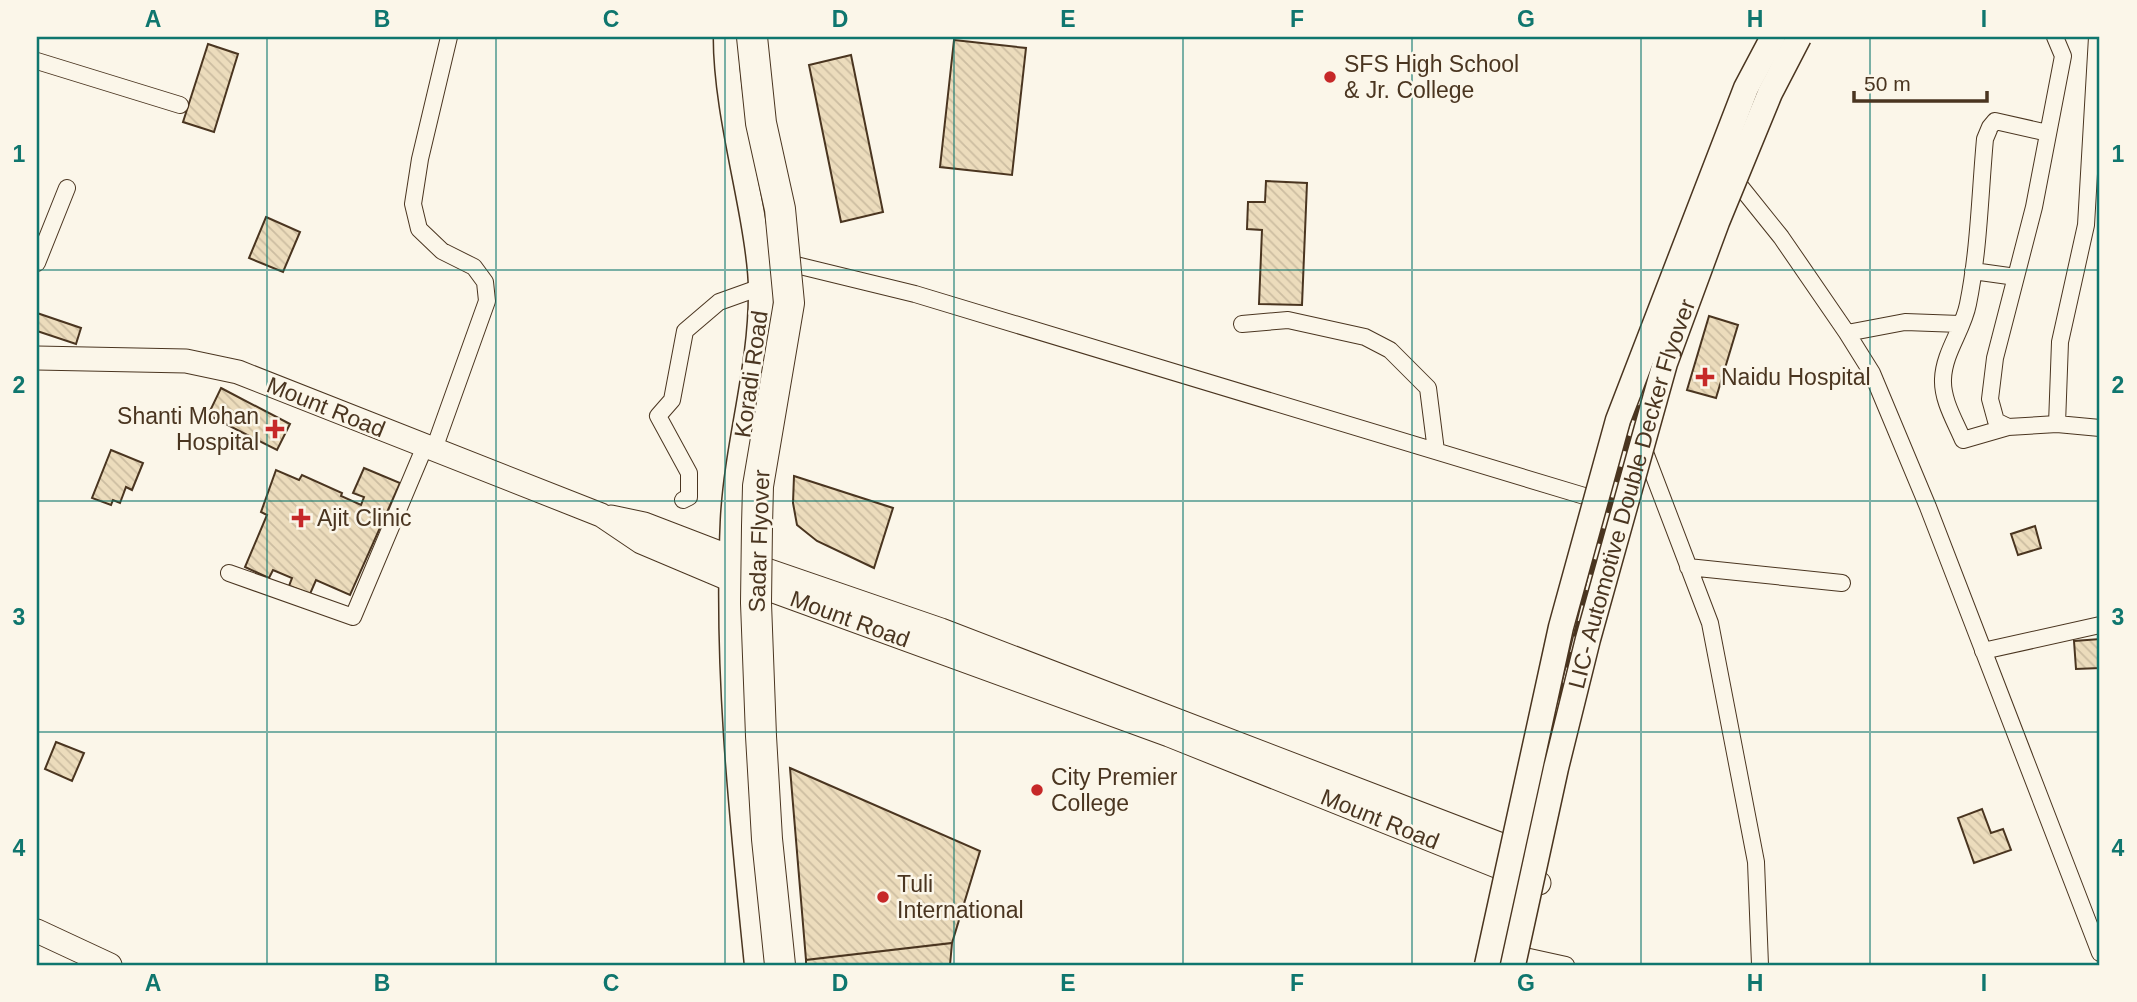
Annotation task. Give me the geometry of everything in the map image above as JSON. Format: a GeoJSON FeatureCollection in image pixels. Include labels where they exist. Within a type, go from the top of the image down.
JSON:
{"type":"FeatureCollection","features":[{"type":"Feature","properties":{"kind":"highway","name":"Sadar Flyover"},"geometry":{"type":"LineString","coordinates":[[742,37],[744,68],[775,277],[776,305],[746,493],[744,544],[753,795],[768,965]]}},
{"type":"Feature","properties":{"kind":"highway","name":"Sadar Flyover"},"geometry":{"type":"LineString","coordinates":[[752,37],[761,123],[779,209],[789,303],[758,486],[756,552],[762,762],[780,965]]}},
{"type":"Feature","properties":{"kind":"main road","name":"Koradi Road"},"geometry":{"type":"LineString","coordinates":[[726,37],[728,77],[758,252],[761,287],[760,330],[734,495],[731,568],[738,763],[757,965]]}},
{"type":"Feature","properties":{"kind":"main road"},"geometry":{"type":"LineString","coordinates":[[762,37],[764,73],[790,214],[798,293],[795,339],[776,451],[769,514],[768,580],[774,787],[792,965]]}},
{"type":"Feature","properties":{"kind":"main road"},"geometry":{"type":"LineString","coordinates":[[1480,965],[1550,639],[1637,344],[1745,75],[1765,37]]}},
{"type":"Feature","properties":{"kind":"main road","name":"LIC- Automotive Double Decker Flyover"},"geometry":{"type":"LineString","coordinates":[[1488,965],[1561,627],[1618,420],[1746,88],[1773,37]]}},
{"type":"Feature","properties":{"kind":"main road","name":"LIC- Automotive Double Decker Flyover"},"geometry":{"type":"LineString","coordinates":[[1520,962],[1556,768],[1585,652],[1665,363],[1717,222],[1770,93],[1799,37]]}},
{"type":"Feature","properties":{"kind":"main road"},"geometry":{"type":"LineString","coordinates":[[1520,962],[1592,646],[1673,360],[1776,92],[1806,37]]}},
{"type":"Feature","properties":{"kind":"main road","name":"Mount Road"},"geometry":{"type":"LineString","coordinates":[[37,358],[186,361],[238,372],[601,515],[641,542],[941,630],[1503,857]]}},
{"type":"Feature","properties":{"kind":"main road"},"geometry":{"type":"LineString","coordinates":[[1503,857],[1542,872]]}},
{"type":"Feature","properties":{"kind":"main road"},"geometry":{"type":"LineString","coordinates":[[37,931],[110,965]]}},
{"type":"Feature","properties":{"kind":"street"},"geometry":{"type":"LineString","coordinates":[[229,573],[353,617],[430,447],[487,302],[485,282],[474,267],[442,251],[419,229],[413,204],[420,159],[449,37]]}},
{"type":"Feature","properties":{"kind":"street"},"geometry":{"type":"LineString","coordinates":[[2008,427],[1996,421],[1990,399],[1995,358],[2034,206],[2063,56],[2055,37]]}},
{"type":"Feature","properties":{"kind":"street"},"geometry":{"type":"LineString","coordinates":[[2056,424],[2060,342],[2086,225],[2097,37]]}},
{"type":"Feature","properties":{"kind":"street"},"geometry":{"type":"LineString","coordinates":[[37,61],[180,105]]}},
{"type":"Feature","properties":{"kind":"street"},"geometry":{"type":"LineString","coordinates":[[2048,133],[1995,121],[1985,139],[1968,307],[1948,354],[1943,392],[1963,440],[2008,427],[2056,424],[2100,428]]}},
{"type":"Feature","properties":{"kind":"street"},"geometry":{"type":"LineString","coordinates":[[1709,163],[1740,186],[1781,237],[1847,333],[1877,385],[1928,507],[2100,953]]}},
{"type":"Feature","properties":{"kind":"street"},"geometry":{"type":"LineString","coordinates":[[37,263],[67,188]]}},
{"type":"Feature","properties":{"kind":"street"},"geometry":{"type":"LineString","coordinates":[[796,265],[915,294],[1591,498]]}},
{"type":"Feature","properties":{"kind":"street"},"geometry":{"type":"LineString","coordinates":[[1973,271],[2016,277]]}},
{"type":"Feature","properties":{"kind":"street"},"geometry":{"type":"LineString","coordinates":[[683,500],[689,497],[689,473],[658,416],[672,400],[685,331],[719,302],[761,287]]}},
{"type":"Feature","properties":{"kind":"street"},"geometry":{"type":"LineString","coordinates":[[1242,324],[1288,320],[1365,337],[1390,350],[1428,388],[1436,451]]}},
{"type":"Feature","properties":{"kind":"street"},"geometry":{"type":"LineString","coordinates":[[1847,333],[1905,322],[1960,324]]}},
{"type":"Feature","properties":{"kind":"street"},"geometry":{"type":"LineString","coordinates":[[1646,455],[1710,623],[1756,862],[1760,965]]}},
{"type":"Feature","properties":{"kind":"street"},"geometry":{"type":"LineString","coordinates":[[1688,567],[1842,583]]}},
{"type":"Feature","properties":{"kind":"street"},"geometry":{"type":"LineString","coordinates":[[1983,651],[2100,625]]}},
{"type":"Feature","properties":{"kind":"street"},"geometry":{"type":"LineString","coordinates":[[1520,962],[1566,965]]}},
{"type":"Feature","properties":{"kind":"building"},"geometry":{"type":"Polygon","coordinates":[[[954,40],[1026,48],[1012,175],[940,167],[954,40]]]}},
{"type":"Feature","properties":{"kind":"building"},"geometry":{"type":"Polygon","coordinates":[[[208,44],[238,54],[214,132],[183,122],[208,44]]]}},
{"type":"Feature","properties":{"kind":"building"},"geometry":{"type":"Polygon","coordinates":[[[851,55],[883,212],[841,222],[809,65],[851,55]]]}},
{"type":"Feature","properties":{"kind":"building"},"geometry":{"type":"Polygon","coordinates":[[[1266,181],[1307,183],[1302,305],[1259,304],[1262,230],[1247,229],[1248,202],[1265,202],[1266,181]]]}},
{"type":"Feature","properties":{"kind":"building"},"geometry":{"type":"Polygon","coordinates":[[[266,217],[300,232],[283,272],[249,258],[266,217]]]}},
{"type":"Feature","properties":{"kind":"building"},"geometry":{"type":"Polygon","coordinates":[[[37,313],[81,328],[76,344],[37,331],[37,313]]]}},
{"type":"Feature","properties":{"kind":"building"},"geometry":{"type":"Polygon","coordinates":[[[1709,316],[1738,325],[1716,398],[1687,390],[1709,316]]]}},
{"type":"Feature","properties":{"kind":"building"},"geometry":{"type":"Polygon","coordinates":[[[221,388],[290,424],[277,450],[208,415],[221,388]]]}},
{"type":"Feature","properties":{"kind":"building"},"geometry":{"type":"Polygon","coordinates":[[[111,450],[143,463],[132,490],[126,487],[120,503],[113,500],[111,505],[92,498],[111,450]]]}},
{"type":"Feature","properties":{"kind":"building"},"geometry":{"type":"Polygon","coordinates":[[[364,468],[400,483],[350,595],[316,580],[310,594],[289,586],[292,578],[273,570],[269,578],[245,567],[267,515],[261,512],[276,470],[299,480],[302,475],[361,505],[364,497],[353,493],[364,468]]]}},
{"type":"Feature","properties":{"kind":"building"},"geometry":{"type":"Polygon","coordinates":[[[794,476],[893,508],[874,568],[817,541],[797,525],[793,503],[794,476]]]}},
{"type":"Feature","properties":{"kind":"building"},"geometry":{"type":"Polygon","coordinates":[[[2035,526],[2041,548],[2018,555],[2011,534],[2035,526]]]}},
{"type":"Feature","properties":{"kind":"building"},"geometry":{"type":"Polygon","coordinates":[[[2100,639],[2100,668],[2076,669],[2074,641],[2100,639]]]}},
{"type":"Feature","properties":{"kind":"building"},"geometry":{"type":"Polygon","coordinates":[[[56,742],[84,753],[72,781],[45,769],[56,742]]]}},
{"type":"Feature","properties":{"kind":"building","name":"Tuli International"},"geometry":{"type":"Polygon","coordinates":[[[790,768],[980,851],[952,943],[806,960],[790,768]]]}},
{"type":"Feature","properties":{"kind":"building"},"geometry":{"type":"Polygon","coordinates":[[[1982,809],[1991,833],[2003,829],[2011,850],[1974,863],[1958,818],[1982,809]]]}},
{"type":"Feature","properties":{"kind":"building"},"geometry":{"type":"Polygon","coordinates":[[[952,943],[950,965],[806,965],[806,960],[952,943]]]}},
{"type":"Feature","properties":{"kind":"railway"},"geometry":{"type":"LineString","coordinates":[[1504,965],[1538,793],[1626,446],[1664,333],[1708,218],[1757,101],[1788,37]]}},
{"type":"Feature","properties":{"kind":"railway"},"geometry":{"type":"LineString","coordinates":[[1493,965],[1538,746],[1569,616],[1604,488],[1658,319],[1689,236],[1741,114]]}},
{"type":"Feature","properties":{"kind":"place","name":"SFS High School & Jr. College"},"geometry":{"type":"Point","coordinates":[1330,77]}},
{"type":"Feature","properties":{"kind":"place","name":"Naidu Hospital"},"geometry":{"type":"Point","coordinates":[1705,377]}},
{"type":"Feature","properties":{"kind":"place","name":"Shanti Mohan Hospital"},"geometry":{"type":"Point","coordinates":[275,429]}},
{"type":"Feature","properties":{"kind":"place","name":"Ajit Clinic"},"geometry":{"type":"Point","coordinates":[301,518]}},
{"type":"Feature","properties":{"kind":"place","name":"City Premier College"},"geometry":{"type":"Point","coordinates":[1037,790]}},
{"type":"Feature","properties":{"kind":"place","name":"Tuli International"},"geometry":{"type":"Point","coordinates":[883,897]}}]}
